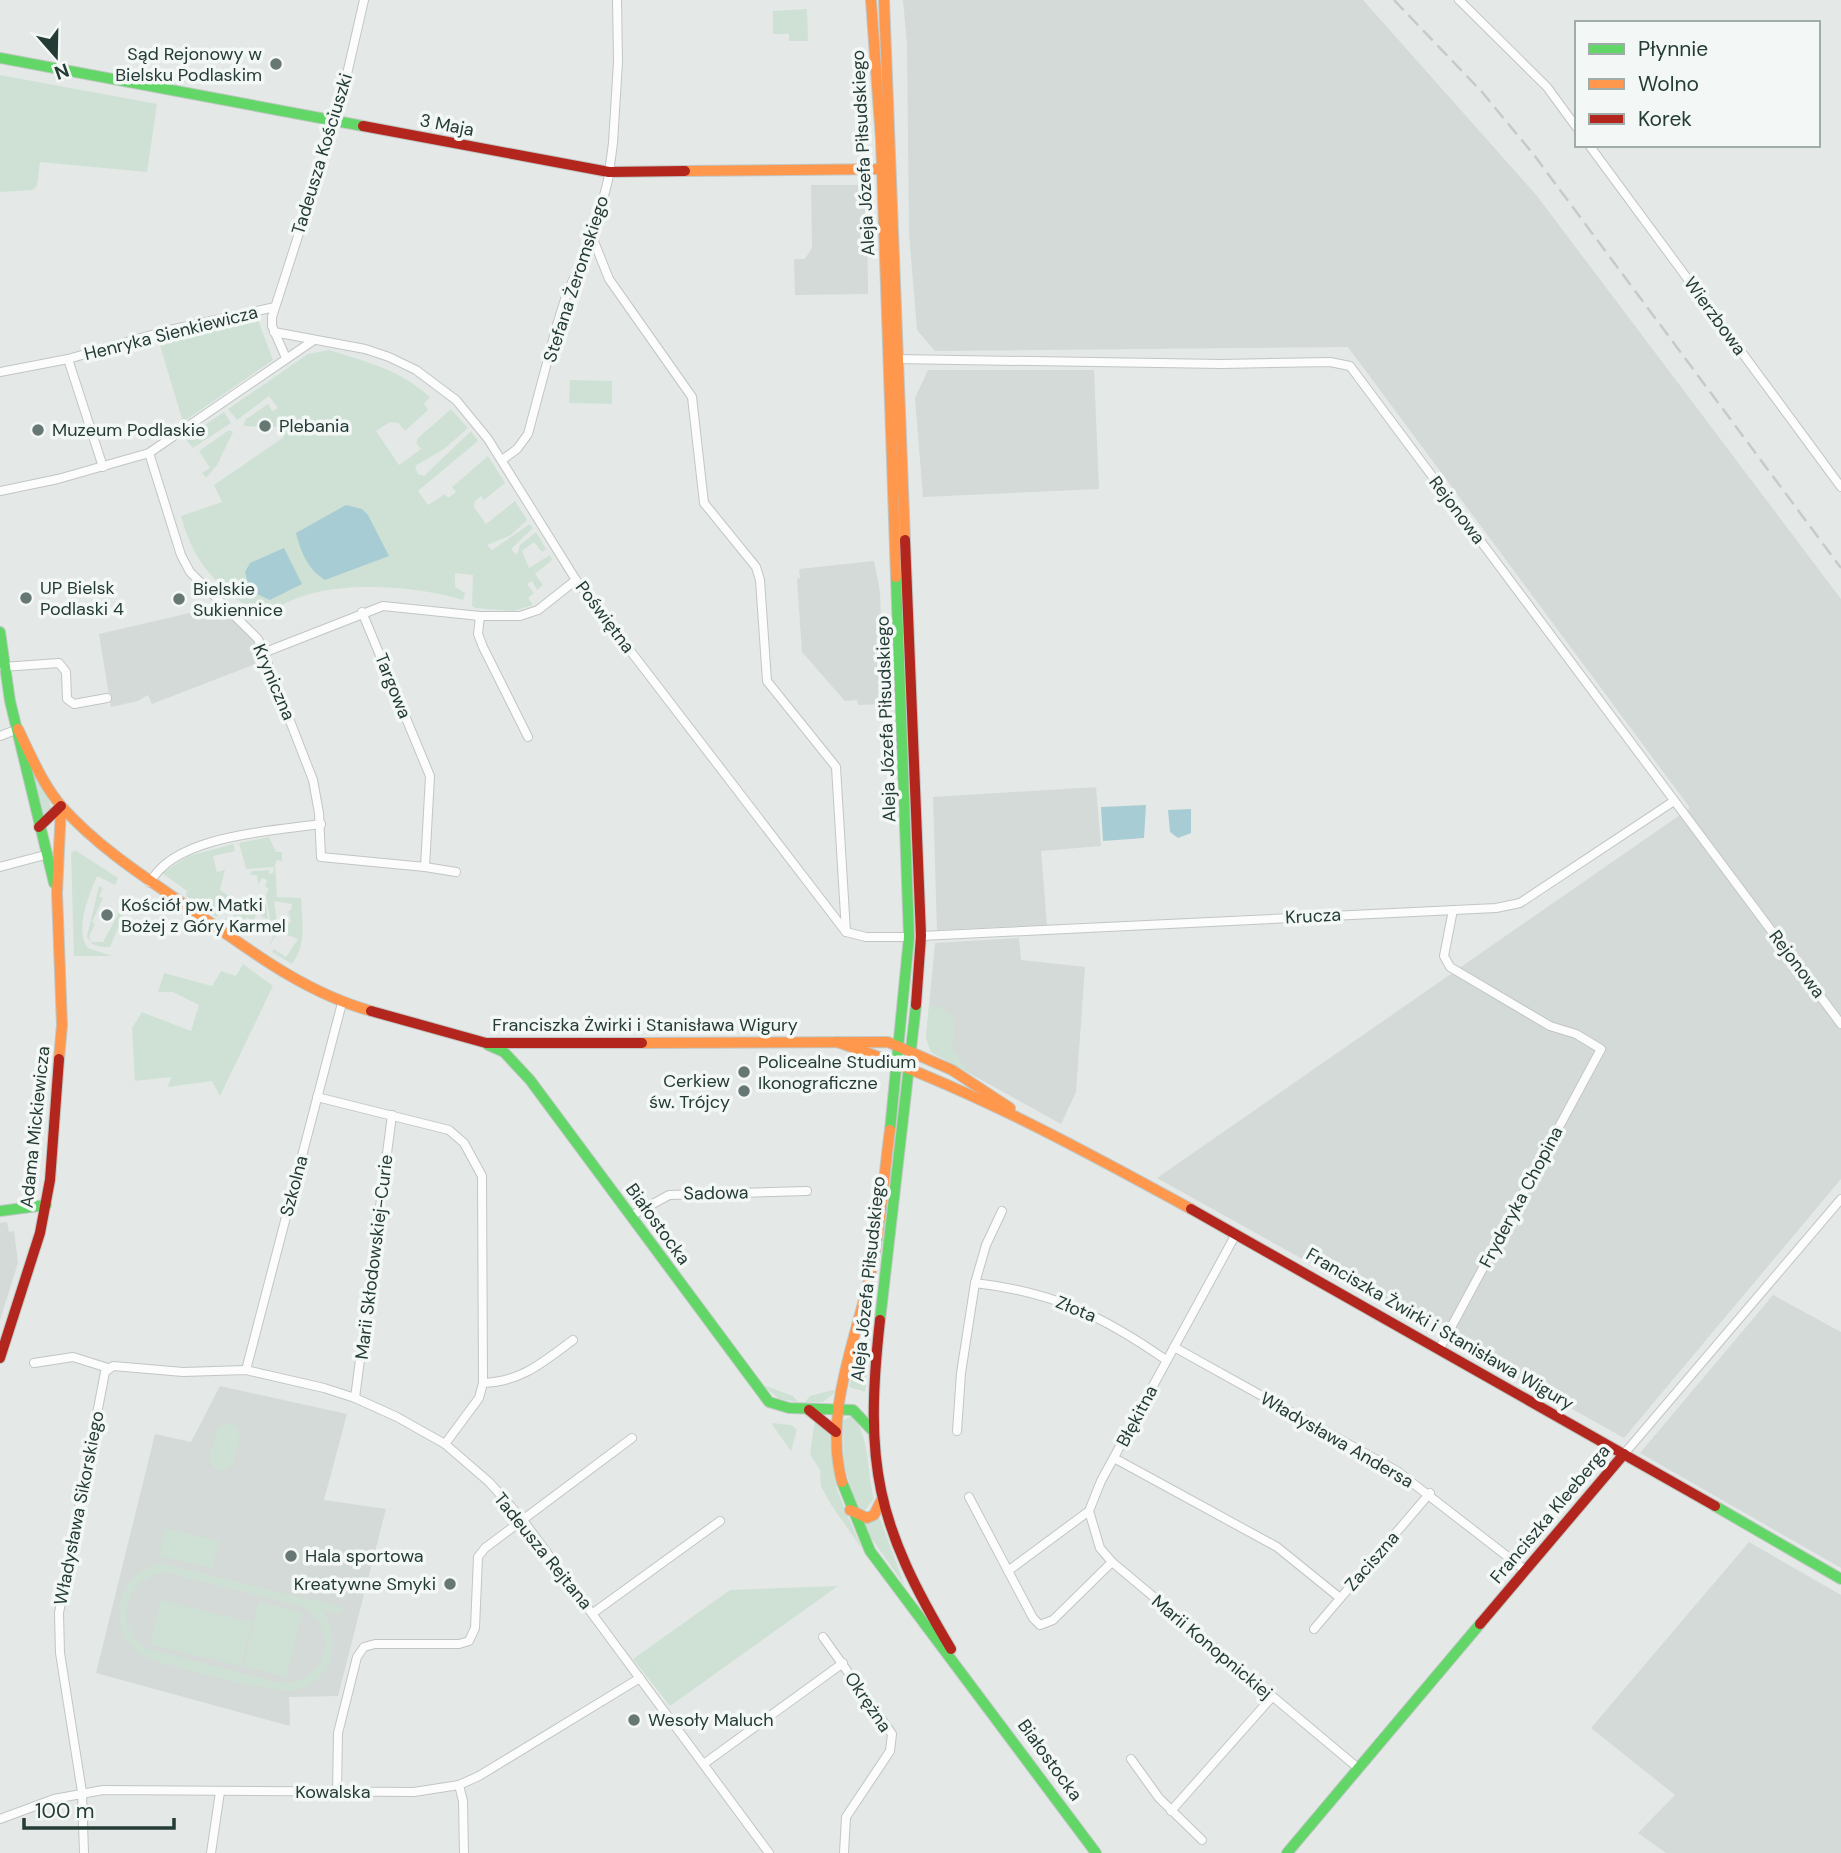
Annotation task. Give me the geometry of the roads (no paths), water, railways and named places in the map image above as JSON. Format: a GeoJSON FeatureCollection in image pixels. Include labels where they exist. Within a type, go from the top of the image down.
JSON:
{"type":"FeatureCollection","features":[{"type":"Feature","properties":{"kind":"street","name":"Tadeusza Kościuszki"},"geometry":{"type":"LineString","coordinates":[[274,332],[271,321],[335,121],[364,0]]}},
{"type":"Feature","properties":{"kind":"street","name":"Stefana Żeromskiego"},"geometry":{"type":"LineString","coordinates":[[502,460],[517,449],[528,434],[567,293],[593,239],[609,173],[617,74],[617,0]]}},
{"type":"Feature","properties":{"kind":"street","name":"Aleja Józefa Piłsudskiego"},"geometry":{"type":"LineString","coordinates":[[871,0],[887,169]]}},
{"type":"Feature","properties":{"kind":"street","name":"Aleja Józefa Piłsudskiego"},"geometry":{"type":"LineString","coordinates":[[872,1430],[885,1262],[911,1066],[915,937],[887,169],[884,0]]}},
{"type":"Feature","properties":{"kind":"street"},"geometry":{"type":"LineString","coordinates":[[1459,0],[1547,88],[1575,125]]}},
{"type":"Feature","properties":{"kind":"street","name":"3 Maja"},"geometry":{"type":"LineString","coordinates":[[0,58],[609,173],[887,169]]}},
{"type":"Feature","properties":{"kind":"street","name":"Wierzbowa"},"geometry":{"type":"LineString","coordinates":[[1590,147],[1841,487]]}},
{"type":"Feature","properties":{"kind":"street"},"geometry":{"type":"LineString","coordinates":[[593,239],[609,279],[692,397],[704,503],[755,567],[760,580],[767,681],[836,767],[846,932],[866,937],[915,937]]}},
{"type":"Feature","properties":{"kind":"street","name":"Henryka Sienkiewicza"},"geometry":{"type":"LineString","coordinates":[[0,372],[68,359],[166,331],[275,307]]}},
{"type":"Feature","properties":{"kind":"street"},"geometry":{"type":"LineString","coordinates":[[274,332],[286,358]]}},
{"type":"Feature","properties":{"kind":"street","name":"Poświętna"},"geometry":{"type":"LineString","coordinates":[[274,332],[365,349],[415,370],[456,400],[476,422],[502,460],[576,580],[846,932]]}},
{"type":"Feature","properties":{"kind":"street"},"geometry":{"type":"LineString","coordinates":[[0,491],[103,467],[149,453],[314,340]]}},
{"type":"Feature","properties":{"kind":"street"},"geometry":{"type":"LineString","coordinates":[[68,359],[103,467]]}},
{"type":"Feature","properties":{"kind":"street","name":"Rejonowa"},"geometry":{"type":"LineString","coordinates":[[894,359],[1222,364],[1330,362],[1350,366],[1841,1024]]}},
{"type":"Feature","properties":{"kind":"street","name":"Kryniczna"},"geometry":{"type":"LineString","coordinates":[[149,453],[181,555],[190,572],[251,630],[263,653],[307,760],[321,824],[321,857],[425,867]]}},
{"type":"Feature","properties":{"kind":"street"},"geometry":{"type":"LineString","coordinates":[[263,653],[362,612],[395,606],[480,616],[530,614],[576,580]]}},
{"type":"Feature","properties":{"kind":"street","name":"Targowa"},"geometry":{"type":"LineString","coordinates":[[362,612],[430,776],[425,867]]}},
{"type":"Feature","properties":{"kind":"street"},"geometry":{"type":"LineString","coordinates":[[480,616],[478,634],[483,647],[528,737]]}},
{"type":"Feature","properties":{"kind":"street","name":"Adama Mickiewicza"},"geometry":{"type":"LineString","coordinates":[[0,632],[3,667],[45,855],[57,892]]}},
{"type":"Feature","properties":{"kind":"street"},"geometry":{"type":"LineString","coordinates":[[3,667],[60,663],[66,672],[67,699],[74,704],[107,698]]}},
{"type":"Feature","properties":{"kind":"street"},"geometry":{"type":"LineString","coordinates":[[0,736],[18,729]]}},
{"type":"Feature","properties":{"kind":"street","name":"Adama Mickiewicza"},"geometry":{"type":"LineString","coordinates":[[0,1358],[46,1205],[59,1091],[62,1025],[57,892],[61,806],[18,729]]}},
{"type":"Feature","properties":{"kind":"street","name":"Krucza"},"geometry":{"type":"LineString","coordinates":[[915,937],[1453,909],[1520,903],[1674,801]]}},
{"type":"Feature","properties":{"kind":"street"},"geometry":{"type":"LineString","coordinates":[[39,827],[61,806]]}},
{"type":"Feature","properties":{"kind":"street","name":"Franciszka Żwirki i Stanisława Wigury"},"geometry":{"type":"LineString","coordinates":[[61,806],[84,831],[150,883],[289,977],[342,1003],[486,1043],[881,1041],[900,1045],[991,1100],[1441,1346],[1841,1579]]}},
{"type":"Feature","properties":{"kind":"street"},"geometry":{"type":"LineString","coordinates":[[150,883],[156,872],[187,850],[261,832],[321,824]]}},
{"type":"Feature","properties":{"kind":"street"},"geometry":{"type":"LineString","coordinates":[[58,838],[71,831],[84,831]]}},
{"type":"Feature","properties":{"kind":"street"},"geometry":{"type":"LineString","coordinates":[[0,867],[45,855]]}},
{"type":"Feature","properties":{"kind":"street"},"geometry":{"type":"LineString","coordinates":[[425,867],[457,872]]}},
{"type":"Feature","properties":{"kind":"street","name":"Fryderyka Chopina"},"geometry":{"type":"LineString","coordinates":[[1441,1346],[1601,1049],[1576,1034],[1550,1026],[1450,967],[1444,956],[1453,909]]}},
{"type":"Feature","properties":{"kind":"street","name":"Aleja Józefa Piłsudskiego"},"geometry":{"type":"LineString","coordinates":[[836,1432],[838,1408],[874,1257],[915,937]]}},
{"type":"Feature","properties":{"kind":"street","name":"Szkolna"},"geometry":{"type":"LineString","coordinates":[[246,1370],[342,1003]]}},
{"type":"Feature","properties":{"kind":"street","name":"Franciszka Żwirki i Stanisława Wigury"},"geometry":{"type":"LineString","coordinates":[[837,1042],[898,1060],[991,1100]]}},
{"type":"Feature","properties":{"kind":"street","name":"Białostocka"},"geometry":{"type":"LineString","coordinates":[[486,1043],[516,1062],[759,1392],[780,1408],[838,1408]]}},
{"type":"Feature","properties":{"kind":"street"},"geometry":{"type":"LineString","coordinates":[[317,1097],[449,1130],[464,1143],[482,1176],[483,1382],[479,1398],[445,1444]]}},
{"type":"Feature","properties":{"kind":"street","name":"Marii Skłodowskiej-Curie"},"geometry":{"type":"LineString","coordinates":[[355,1398],[392,1115]]}},
{"type":"Feature","properties":{"kind":"street","name":"Sadowa"},"geometry":{"type":"LineString","coordinates":[[631,1216],[669,1195],[807,1191]]}},
{"type":"Feature","properties":{"kind":"street","name":"Franciszka Kleeberga"},"geometry":{"type":"LineString","coordinates":[[1287,1853],[1841,1199]]}},
{"type":"Feature","properties":{"kind":"street"},"geometry":{"type":"LineString","coordinates":[[0,1211],[46,1205]]}},
{"type":"Feature","properties":{"kind":"street"},"geometry":{"type":"LineString","coordinates":[[957,1431],[961,1373],[975,1283],[986,1245],[1002,1211]]}},
{"type":"Feature","properties":{"kind":"street","name":"Błękitna"},"geometry":{"type":"LineString","coordinates":[[1008,1571],[1088,1511],[1166,1360],[1236,1234]]}},
{"type":"Feature","properties":{"kind":"street","name":"Złota"},"geometry":{"type":"LineString","coordinates":[[975,1283],[1017,1288],[1065,1304],[1115,1325],[1166,1360]]}},
{"type":"Feature","properties":{"kind":"street"},"geometry":{"type":"LineString","coordinates":[[483,1382],[514,1380],[526,1375],[573,1340]]}},
{"type":"Feature","properties":{"kind":"street","name":"Władysława Andersa"},"geometry":{"type":"LineString","coordinates":[[1174,1348],[1397,1471],[1430,1493],[1525,1570]]}},
{"type":"Feature","properties":{"kind":"street","name":"Tadeusza Rejtana"},"geometry":{"type":"LineString","coordinates":[[34,1363],[73,1357],[106,1370],[246,1370],[355,1398],[397,1417],[445,1444],[489,1482],[522,1519],[769,1853]]}},
{"type":"Feature","properties":{"kind":"street","name":"Władysława Sikorskiego"},"geometry":{"type":"LineString","coordinates":[[84,1853],[82,1792],[60,1653],[59,1613],[106,1370]]}},
{"type":"Feature","properties":{"kind":"street"},"geometry":{"type":"LineString","coordinates":[[838,1408],[856,1412],[872,1430]]}},
{"type":"Feature","properties":{"kind":"street","name":"Białostocka"},"geometry":{"type":"LineString","coordinates":[[809,1410],[827,1421],[836,1432],[839,1473],[849,1510],[870,1551],[975,1687],[1096,1853]]}},
{"type":"Feature","properties":{"kind":"street","name":"Białostocka"},"geometry":{"type":"LineString","coordinates":[[872,1430],[881,1501],[895,1547],[911,1582],[975,1687]]}},
{"type":"Feature","properties":{"kind":"street"},"geometry":{"type":"LineString","coordinates":[[337,1791],[338,1733],[357,1657],[364,1647],[375,1644],[459,1644],[469,1641],[475,1628],[478,1557],[522,1519],[632,1438]]}},
{"type":"Feature","properties":{"kind":"street"},"geometry":{"type":"LineString","coordinates":[[1114,1458],[1277,1547],[1340,1598]]}},
{"type":"Feature","properties":{"kind":"street","name":"Zaciszna"},"geometry":{"type":"LineString","coordinates":[[1314,1629],[1430,1493]]}},
{"type":"Feature","properties":{"kind":"street"},"geometry":{"type":"LineString","coordinates":[[969,1497],[1032,1618],[1040,1625],[1046,1625],[1112,1562]]}},
{"type":"Feature","properties":{"kind":"street"},"geometry":{"type":"LineString","coordinates":[[849,1510],[860,1517],[869,1517],[881,1501]]}},
{"type":"Feature","properties":{"kind":"street","name":"Marii Konopnickiej"},"geometry":{"type":"LineString","coordinates":[[1088,1511],[1093,1534],[1112,1562],[1358,1768]]}},
{"type":"Feature","properties":{"kind":"street"},"geometry":{"type":"LineString","coordinates":[[593,1613],[720,1521]]}},
{"type":"Feature","properties":{"kind":"street","name":"Okrężna"},"geometry":{"type":"LineString","coordinates":[[823,1637],[886,1723],[892,1743],[846,1816],[844,1853]]}},
{"type":"Feature","properties":{"kind":"street","name":"Okrężna"},"geometry":{"type":"LineString","coordinates":[[705,1763],[843,1663]]}},
{"type":"Feature","properties":{"kind":"street","name":"Kowalska"},"geometry":{"type":"LineString","coordinates":[[0,1819],[82,1792],[414,1793],[459,1785],[506,1762],[640,1678]]}},
{"type":"Feature","properties":{"kind":"street"},"geometry":{"type":"LineString","coordinates":[[1171,1811],[1272,1697]]}},
{"type":"Feature","properties":{"kind":"street"},"geometry":{"type":"LineString","coordinates":[[1131,1759],[1171,1811],[1202,1840]]}},
{"type":"Feature","properties":{"kind":"street"},"geometry":{"type":"LineString","coordinates":[[459,1785],[463,1801],[464,1853]]}},
{"type":"Feature","properties":{"kind":"street"},"geometry":{"type":"LineString","coordinates":[[211,1853],[220,1792]]}},
{"type":"Feature","properties":{"kind":"water"},"geometry":{"type":"Polygon","coordinates":[[[346,505],[362,509],[368,515],[389,556],[325,580],[306,560],[296,533],[346,505]]]}},
{"type":"Feature","properties":{"kind":"water"},"geometry":{"type":"Polygon","coordinates":[[[284,548],[302,584],[270,600],[250,591],[245,572],[250,563],[284,548]]]}},
{"type":"Feature","properties":{"kind":"water"},"geometry":{"type":"Polygon","coordinates":[[[1146,805],[1144,838],[1103,841],[1101,807],[1146,805]]]}},
{"type":"Feature","properties":{"kind":"water"},"geometry":{"type":"Polygon","coordinates":[[[1191,809],[1191,833],[1178,838],[1170,832],[1168,810],[1191,809]]]}},
{"type":"Feature","properties":{"kind":"railway"},"geometry":{"type":"LineString","coordinates":[[1394,0],[1482,92],[1534,155],[1841,568]]}},
{"type":"Feature","properties":{"kind":"place","name":"Sąd Rejonowy w Bielsku Podlaskim"},"geometry":{"type":"Point","coordinates":[276,64]}},
{"type":"Feature","properties":{"kind":"place","name":"Plebania"},"geometry":{"type":"Point","coordinates":[265,426]}},
{"type":"Feature","properties":{"kind":"place","name":"Muzeum Podlaskie"},"geometry":{"type":"Point","coordinates":[38,430]}},
{"type":"Feature","properties":{"kind":"place","name":"UP Bielsk Podlaski 4"},"geometry":{"type":"Point","coordinates":[26,598]}},
{"type":"Feature","properties":{"kind":"place","name":"Bielskie Sukiennice"},"geometry":{"type":"Point","coordinates":[179,599]}},
{"type":"Feature","properties":{"kind":"place","name":"Kościół pw. Matki Bożej z Góry Karmel"},"geometry":{"type":"Point","coordinates":[107,915]}},
{"type":"Feature","properties":{"kind":"place","name":"Policealne Studium Ikonograficzne"},"geometry":{"type":"Point","coordinates":[744,1072]}},
{"type":"Feature","properties":{"kind":"place","name":"Cerkiew św. Trójcy"},"geometry":{"type":"Point","coordinates":[744,1091]}},
{"type":"Feature","properties":{"kind":"place","name":"Hala sportowa"},"geometry":{"type":"Point","coordinates":[291,1556]}},
{"type":"Feature","properties":{"kind":"place","name":"Kreatywne Smyki"},"geometry":{"type":"Point","coordinates":[450,1584]}},
{"type":"Feature","properties":{"kind":"place","name":"Wesoły Maluch"},"geometry":{"type":"Point","coordinates":[634,1720]}}]}
